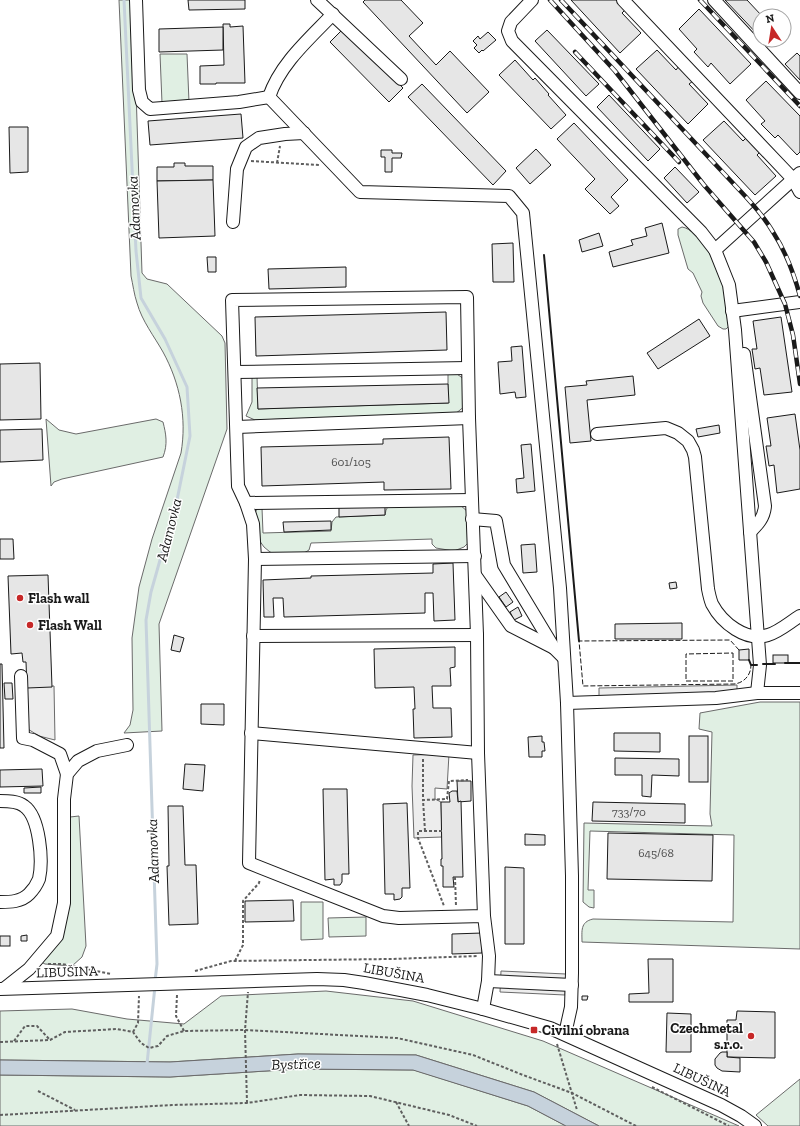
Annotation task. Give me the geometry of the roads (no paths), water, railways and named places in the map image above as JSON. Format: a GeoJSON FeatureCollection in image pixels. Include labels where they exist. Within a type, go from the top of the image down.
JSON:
{"type":"FeatureCollection","features":[{"type":"Feature","properties":{"kind":"street"},"geometry":{"type":"LineString","coordinates":[[136,0],[139,90],[142,102],[150,109],[239,102],[269,97]]}},
{"type":"Feature","properties":{"kind":"street"},"geometry":{"type":"LineString","coordinates":[[317,0],[401,79]]}},
{"type":"Feature","properties":{"kind":"street"},"geometry":{"type":"LineString","coordinates":[[532,0],[511,22],[508,31],[512,42],[695,226],[715,250],[729,285],[734,330],[760,664],[757,694]]}},
{"type":"Feature","properties":{"kind":"street"},"geometry":{"type":"LineString","coordinates":[[623,0],[797,176],[800,192]]}},
{"type":"Feature","properties":{"kind":"street"},"geometry":{"type":"LineString","coordinates":[[714,0],[800,93]]}},
{"type":"Feature","properties":{"kind":"street"},"geometry":{"type":"LineString","coordinates":[[269,97],[273,84],[294,55],[333,14]]}},
{"type":"Feature","properties":{"kind":"street"},"geometry":{"type":"LineString","coordinates":[[269,97],[360,192],[509,196],[523,213],[559,581],[564,658],[572,876],[572,985],[571,1007],[565,1034]]}},
{"type":"Feature","properties":{"kind":"street"},"geometry":{"type":"LineString","coordinates":[[233,222],[237,169],[246,147],[259,138],[282,134],[304,133]]}},
{"type":"Feature","properties":{"kind":"street"},"geometry":{"type":"LineString","coordinates":[[715,250],[797,176]]}},
{"type":"Feature","properties":{"kind":"street"},"geometry":{"type":"LineString","coordinates":[[483,1009],[488,981],[489,956],[484,916],[478,753],[477,635],[467,368],[467,297],[232,300],[238,486],[253,524],[255,559],[249,863],[383,916],[399,918],[484,916]]}},
{"type":"Feature","properties":{"kind":"street"},"geometry":{"type":"LineString","coordinates":[[732,311],[800,302]]}},
{"type":"Feature","properties":{"kind":"street"},"geometry":{"type":"LineString","coordinates":[[734,330],[743,350],[765,500],[763,516],[756,527],[750,532]]}},
{"type":"Feature","properties":{"kind":"street"},"geometry":{"type":"LineString","coordinates":[[235,372],[467,368]]}},
{"type":"Feature","properties":{"kind":"street"},"geometry":{"type":"LineString","coordinates":[[237,427],[469,418]]}},
{"type":"Feature","properties":{"kind":"street"},"geometry":{"type":"LineString","coordinates":[[598,434],[666,428],[678,433],[688,441],[695,457],[708,589],[712,603],[724,620],[750,636],[757,637],[774,633],[800,616]]}},
{"type":"Feature","properties":{"kind":"street"},"geometry":{"type":"LineString","coordinates":[[246,503],[472,500]]}},
{"type":"Feature","properties":{"kind":"street"},"geometry":{"type":"LineString","coordinates":[[472,519],[496,520],[504,565],[554,648],[564,658]]}},
{"type":"Feature","properties":{"kind":"street"},"geometry":{"type":"LineString","coordinates":[[255,559],[475,556]]}},
{"type":"Feature","properties":{"kind":"street"},"geometry":{"type":"LineString","coordinates":[[475,575],[511,626],[554,648]]}},
{"type":"Feature","properties":{"kind":"street"},"geometry":{"type":"LineString","coordinates":[[253,636],[477,635]]}},
{"type":"Feature","properties":{"kind":"street"},"geometry":{"type":"LineString","coordinates":[[2,988],[29,969],[57,936],[64,904],[64,799],[67,774],[60,754],[32,740],[23,738],[21,676]]}},
{"type":"Feature","properties":{"kind":"street"},"geometry":{"type":"LineString","coordinates":[[566,704],[800,693]]}},
{"type":"Feature","properties":{"kind":"street"},"geometry":{"type":"LineString","coordinates":[[251,733],[478,753]]}},
{"type":"Feature","properties":{"kind":"street"},"geometry":{"type":"LineString","coordinates":[[67,774],[78,761],[97,751],[128,745]]}},
{"type":"Feature","properties":{"kind":"street"},"geometry":{"type":"LineString","coordinates":[[0,801],[23,805],[32,815],[38,830],[40,867],[38,879],[28,896],[19,901],[0,902]]}},
{"type":"Feature","properties":{"kind":"street","name":"LIBUŠINA"},"geometry":{"type":"LineString","coordinates":[[2,988],[317,979],[344,980],[427,995],[550,1028],[721,1105],[755,1126]]}},
{"type":"Feature","properties":{"kind":"street"},"geometry":{"type":"LineString","coordinates":[[488,981],[572,985]]}},
{"type":"Feature","properties":{"kind":"water","name":"Bystřice"},"geometry":{"type":"Polygon","coordinates":[[[298,1054],[416,1055],[534,1092],[599,1126],[566,1126],[528,1106],[413,1070],[298,1069],[170,1077],[0,1075],[0,1060],[170,1062],[298,1054]]]}},
{"type":"Feature","properties":{"kind":"waterway","name":"Adamovka"},"geometry":{"type":"LineString","coordinates":[[124,0],[136,251],[141,298],[165,339],[187,387],[190,436],[177,500],[151,592],[146,620],[157,964],[155,981]]}},
{"type":"Feature","properties":{"kind":"waterway","name":"Adamovka"},"geometry":{"type":"LineString","coordinates":[[147,1064],[155,986]]}},
{"type":"Feature","properties":{"kind":"railway"},"geometry":{"type":"LineString","coordinates":[[550,0],[615,71],[704,185],[754,242],[766,262],[785,304],[793,335],[800,384]]}},
{"type":"Feature","properties":{"kind":"railway"},"geometry":{"type":"LineString","coordinates":[[561,0],[757,210],[782,247],[800,296]]}},
{"type":"Feature","properties":{"kind":"railway"},"geometry":{"type":"LineString","coordinates":[[700,0],[800,106]]}},
{"type":"Feature","properties":{"kind":"railway"},"geometry":{"type":"LineString","coordinates":[[575,52],[679,162]]}},
{"type":"Feature","properties":{"kind":"place","name":"Flash wall"},"geometry":{"type":"Point","coordinates":[20,598]}},
{"type":"Feature","properties":{"kind":"place","name":"Flash Wall"},"geometry":{"type":"Point","coordinates":[30,625]}},
{"type":"Feature","properties":{"kind":"place","name":"Civilní obrana"},"geometry":{"type":"Point","coordinates":[534,1030]}},
{"type":"Feature","properties":{"kind":"place","name":"Czechmetal s.r.o."},"geometry":{"type":"Point","coordinates":[751,1036]}}]}
